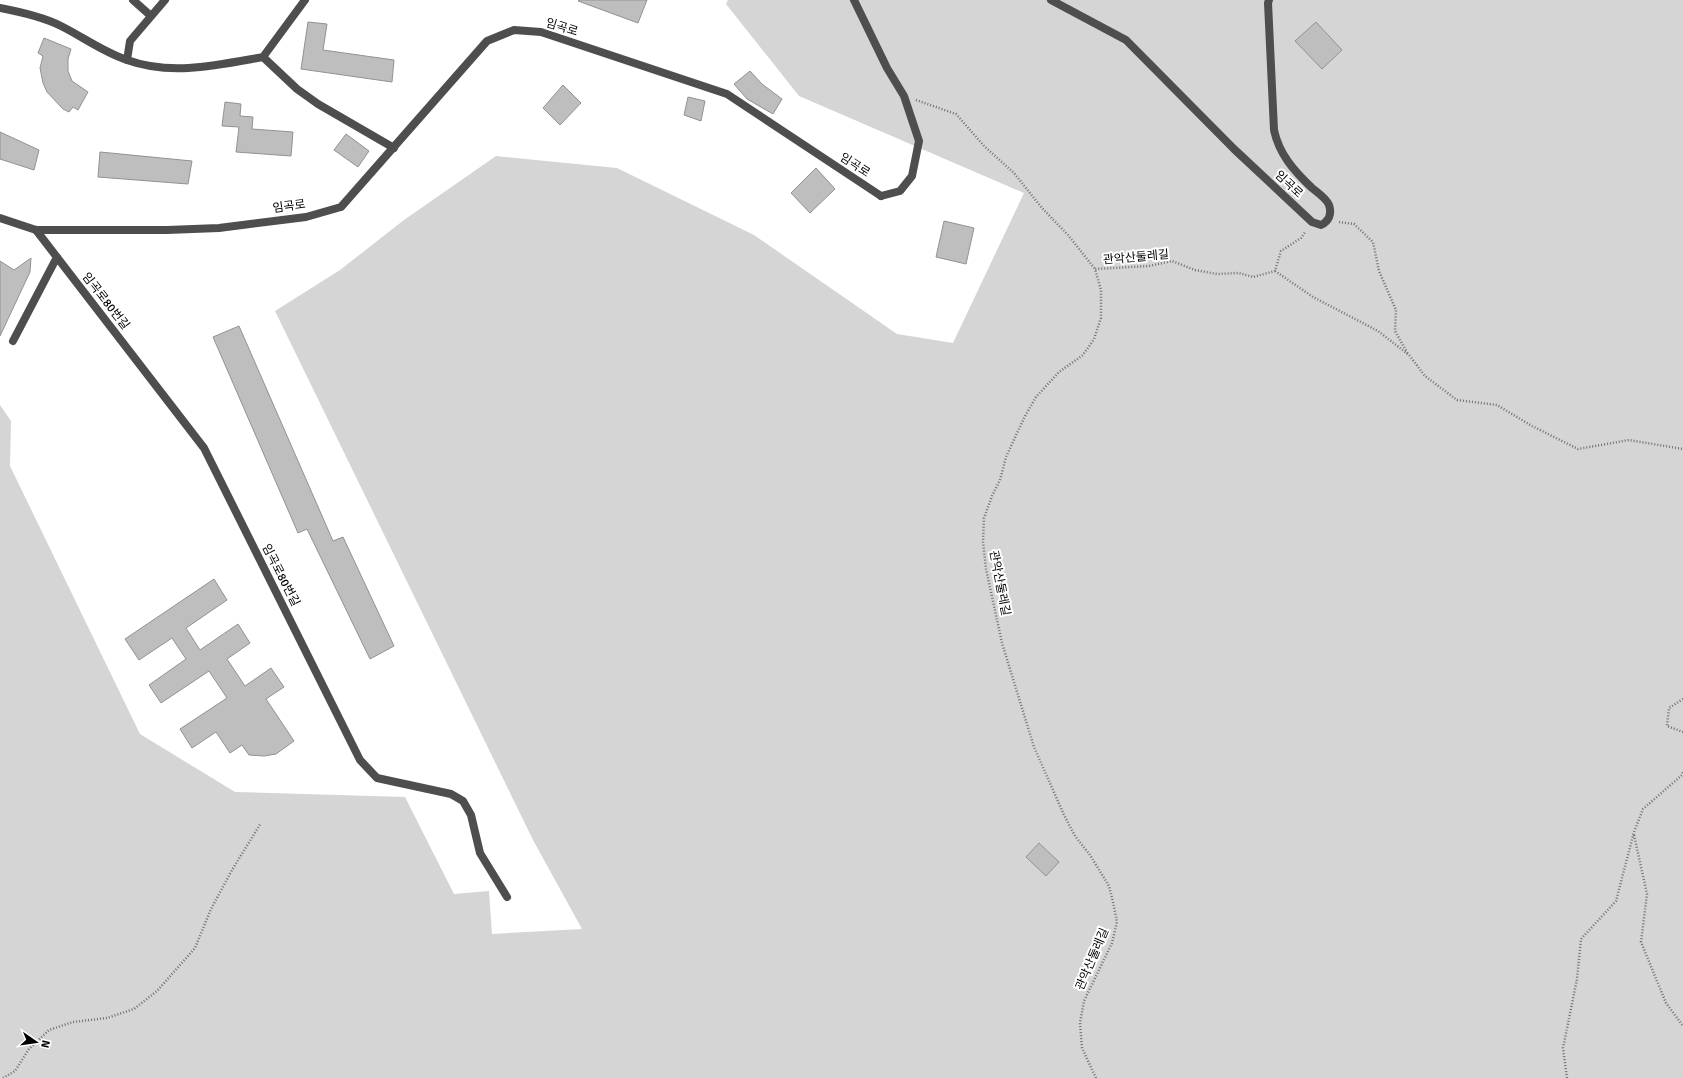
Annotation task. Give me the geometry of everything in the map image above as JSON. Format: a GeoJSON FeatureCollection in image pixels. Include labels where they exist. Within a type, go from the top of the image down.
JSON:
{"type":"FeatureCollection","features":[{"type":"Feature","properties":{"kind":"street"},"geometry":{"type":"LineString","coordinates":[[133,0],[151,16]]}},
{"type":"Feature","properties":{"kind":"street"},"geometry":{"type":"LineString","coordinates":[[127,60],[130,41],[165,0]]}},
{"type":"Feature","properties":{"kind":"street"},"geometry":{"type":"LineString","coordinates":[[0,8],[28,14],[61,26],[95,46],[127,60],[159,67],[189,69],[263,57],[305,0]]}},
{"type":"Feature","properties":{"kind":"street","name":"임곡로"},"geometry":{"type":"LineString","coordinates":[[0,218],[36,230],[167,230],[212,228],[306,217],[341,207],[487,41],[514,30],[541,32],[727,94],[881,196],[900,191],[912,176],[919,141],[904,96],[887,68],[854,0]]}},
{"type":"Feature","properties":{"kind":"street","name":"임곡로"},"geometry":{"type":"LineString","coordinates":[[1051,0],[1126,40],[1234,149],[1312,222]]}},
{"type":"Feature","properties":{"kind":"street","name":"임곡로"},"geometry":{"type":"LineString","coordinates":[[1269,0],[1274,130],[1277,143],[1282,154],[1309,185],[1329,204],[1330,214],[1327,222]]}},
{"type":"Feature","properties":{"kind":"street"},"geometry":{"type":"LineString","coordinates":[[263,57],[297,89],[318,104],[394,148]]}},
{"type":"Feature","properties":{"kind":"street"},"geometry":{"type":"LineString","coordinates":[[1312,222],[1321,225],[1327,222]]}},
{"type":"Feature","properties":{"kind":"street","name":"임곡로80번길"},"geometry":{"type":"LineString","coordinates":[[36,230],[204,448],[360,760],[377,778],[451,794],[462,801],[471,815],[480,853],[507,897]]}},
{"type":"Feature","properties":{"kind":"street"},"geometry":{"type":"LineString","coordinates":[[13,341],[57,257]]}},
{"type":"Feature","properties":{"kind":"path"},"geometry":{"type":"LineString","coordinates":[[904,96],[956,114],[985,147],[1014,173],[1042,208],[1068,235],[1095,270]]}},
{"type":"Feature","properties":{"kind":"path"},"geometry":{"type":"LineString","coordinates":[[1327,222],[1333,220],[1354,224],[1373,242],[1379,271],[1396,310],[1395,331],[1425,376],[1457,400],[1497,405],[1532,426],[1578,449],[1629,440],[1683,450]]}},
{"type":"Feature","properties":{"kind":"path"},"geometry":{"type":"LineString","coordinates":[[1312,222],[1301,238],[1281,251],[1275,271],[1313,297],[1378,332],[1409,354]]}},
{"type":"Feature","properties":{"kind":"path","name":"관악산둘레길"},"geometry":{"type":"LineString","coordinates":[[1096,1078],[1082,1048],[1080,1023],[1084,1001],[1112,942],[1117,922],[1113,902],[1109,886],[1090,855],[1075,836],[1064,815],[1034,747],[1002,643],[986,569],[983,542],[984,518],[1000,480],[1006,457],[1024,418],[1036,397],[1059,372],[1083,355],[1094,339],[1101,318],[1101,290],[1095,270],[1149,266],[1172,261],[1195,270],[1217,274],[1239,273],[1253,277],[1275,271]]}},
{"type":"Feature","properties":{"kind":"path"},"geometry":{"type":"LineString","coordinates":[[1683,699],[1669,708],[1667,726],[1683,732]]}},
{"type":"Feature","properties":{"kind":"path"},"geometry":{"type":"LineString","coordinates":[[1567,1078],[1563,1048],[1577,979],[1581,939],[1616,902],[1634,832],[1643,809],[1682,775],[1683,772]]}},
{"type":"Feature","properties":{"kind":"path"},"geometry":{"type":"LineString","coordinates":[[4,1078],[14,1071],[29,1049],[49,1030],[73,1022],[108,1018],[134,1009],[157,991],[195,948],[211,909],[232,870],[261,823]]}},
{"type":"Feature","properties":{"kind":"path"},"geometry":{"type":"LineString","coordinates":[[1634,832],[1647,894],[1640,942],[1666,1003],[1683,1026]]}},
{"type":"Feature","properties":{"kind":"shaded area"},"geometry":{"type":"Polygon","coordinates":[[[728,0],[1683,0],[1683,1078],[0,1078],[0,405],[11,421],[10,466],[140,734],[235,792],[405,797],[454,894],[489,891],[492,934],[582,929],[533,840],[275,311],[340,270],[404,220],[496,156],[617,168],[754,235],[897,334],[953,343],[1024,193],[799,96],[726,4],[728,0]]]}},
{"type":"Feature","properties":{"kind":"building"},"geometry":{"type":"Polygon","coordinates":[[[647,0],[638,23],[578,1],[647,0]]]}},
{"type":"Feature","properties":{"kind":"building"},"geometry":{"type":"Polygon","coordinates":[[[308,22],[327,24],[323,50],[394,60],[392,82],[301,69],[308,22]]]}},
{"type":"Feature","properties":{"kind":"building"},"geometry":{"type":"Polygon","coordinates":[[[1316,22],[1342,50],[1322,69],[1295,41],[1316,22]]]}},
{"type":"Feature","properties":{"kind":"building"},"geometry":{"type":"Polygon","coordinates":[[[44,38],[71,49],[68,59],[68,71],[72,81],[88,92],[78,110],[73,107],[69,112],[63,109],[47,92],[43,83],[40,68],[43,56],[38,53],[44,38]]]}},
{"type":"Feature","properties":{"kind":"building"},"geometry":{"type":"Polygon","coordinates":[[[750,71],[762,84],[782,99],[773,114],[747,99],[734,84],[750,71]]]}},
{"type":"Feature","properties":{"kind":"building"},"geometry":{"type":"Polygon","coordinates":[[[563,85],[581,103],[560,125],[543,108],[563,85]]]}},
{"type":"Feature","properties":{"kind":"building"},"geometry":{"type":"Polygon","coordinates":[[[688,97],[705,101],[701,121],[684,115],[688,97]]]}},
{"type":"Feature","properties":{"kind":"building"},"geometry":{"type":"Polygon","coordinates":[[[225,102],[241,104],[240,116],[253,117],[252,129],[293,132],[291,156],[236,152],[239,127],[222,126],[225,102]]]}},
{"type":"Feature","properties":{"kind":"building"},"geometry":{"type":"Polygon","coordinates":[[[0,132],[39,150],[34,170],[0,159],[0,132]]]}},
{"type":"Feature","properties":{"kind":"building"},"geometry":{"type":"Polygon","coordinates":[[[346,134],[369,151],[358,167],[334,150],[346,134]]]}},
{"type":"Feature","properties":{"kind":"building"},"geometry":{"type":"Polygon","coordinates":[[[100,152],[192,161],[188,184],[98,177],[100,152]]]}},
{"type":"Feature","properties":{"kind":"building"},"geometry":{"type":"Polygon","coordinates":[[[816,168],[835,189],[810,213],[791,193],[816,168]]]}},
{"type":"Feature","properties":{"kind":"building"},"geometry":{"type":"Polygon","coordinates":[[[944,221],[974,228],[966,264],[936,257],[944,221]]]}},
{"type":"Feature","properties":{"kind":"building"},"geometry":{"type":"Polygon","coordinates":[[[31,258],[30,272],[0,336],[0,261],[14,270],[31,258]]]}},
{"type":"Feature","properties":{"kind":"building"},"geometry":{"type":"Polygon","coordinates":[[[239,326],[333,541],[343,537],[394,646],[370,659],[307,529],[298,533],[213,337],[239,326]]]}},
{"type":"Feature","properties":{"kind":"building"},"geometry":{"type":"Polygon","coordinates":[[[214,579],[227,600],[186,628],[200,650],[238,624],[250,643],[227,659],[245,686],[271,668],[284,687],[266,699],[294,741],[276,754],[264,756],[249,755],[242,745],[230,753],[216,732],[192,748],[180,729],[227,698],[209,671],[161,703],[149,685],[186,659],[172,638],[139,660],[125,639],[214,579]]]}},
{"type":"Feature","properties":{"kind":"building"},"geometry":{"type":"Polygon","coordinates":[[[1039,843],[1059,862],[1046,876],[1026,857],[1039,843]]]}}]}
